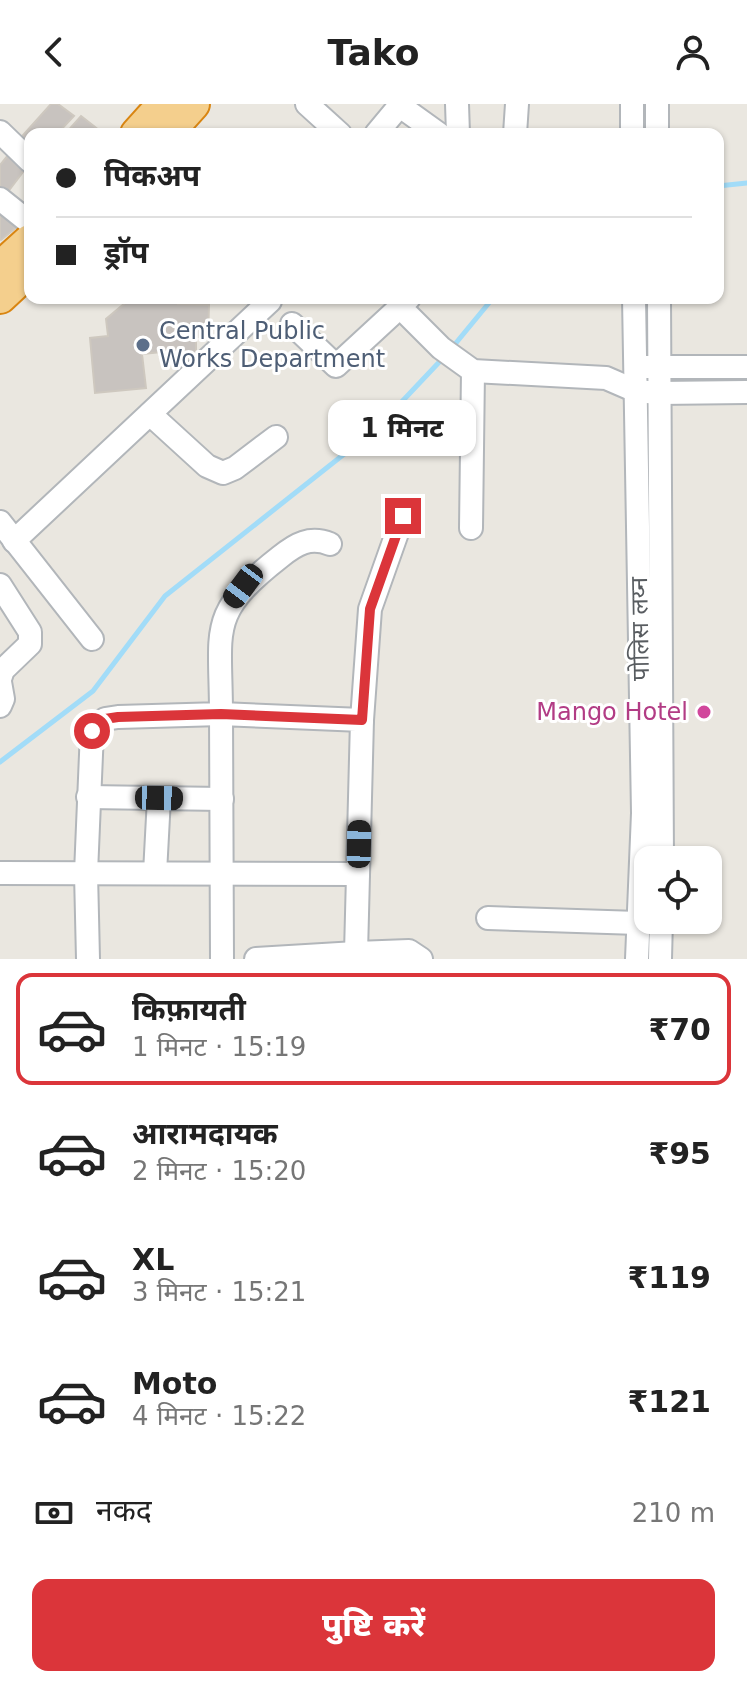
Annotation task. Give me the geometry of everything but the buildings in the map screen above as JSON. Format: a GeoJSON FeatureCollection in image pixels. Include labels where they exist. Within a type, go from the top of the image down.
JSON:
{"type":"FeatureCollection","features":[{"type":"Feature","properties":{"kind":"highway"},"geometry":{"type":"LineString","coordinates":[[142,128],[164,104]]}},
{"type":"Feature","properties":{"kind":"highway"},"geometry":{"type":"LineString","coordinates":[[171,128],[193,104]]}},
{"type":"Feature","properties":{"kind":"highway"},"geometry":{"type":"LineString","coordinates":[[0,268],[24,246]]}},
{"type":"Feature","properties":{"kind":"highway"},"geometry":{"type":"LineString","coordinates":[[0,297],[24,275]]}},
{"type":"Feature","properties":{"kind":"street"},"geometry":{"type":"LineString","coordinates":[[457,104],[458,128]]}},
{"type":"Feature","properties":{"kind":"street"},"geometry":{"type":"LineString","coordinates":[[515,128],[517,104]]}},
{"type":"Feature","properties":{"kind":"street"},"geometry":{"type":"LineString","coordinates":[[632,104],[632,128]]}},
{"type":"Feature","properties":{"kind":"street"},"geometry":{"type":"LineString","coordinates":[[657,104],[657,128]]}},
{"type":"Feature","properties":{"kind":"street"},"geometry":{"type":"LineString","coordinates":[[381,128],[400,105],[431,128]]}},
{"type":"Feature","properties":{"kind":"street"},"geometry":{"type":"LineString","coordinates":[[312,106],[334,128]]}},
{"type":"Feature","properties":{"kind":"street"},"geometry":{"type":"LineString","coordinates":[[0,132],[24,155]]}},
{"type":"Feature","properties":{"kind":"street"},"geometry":{"type":"LineString","coordinates":[[0,199],[24,218]]}},
{"type":"Feature","properties":{"kind":"street"},"geometry":{"type":"LineString","coordinates":[[14,541],[267,304]]}},
{"type":"Feature","properties":{"kind":"street"},"geometry":{"type":"LineString","coordinates":[[292,324],[336,366],[403,304]]}},
{"type":"Feature","properties":{"kind":"street"},"geometry":{"type":"LineString","coordinates":[[405,304],[441,348],[469,369],[606,378],[636,391],[659,393],[747,392]]}},
{"type":"Feature","properties":{"kind":"street","name":"पोलिस लय्न"},"geometry":{"type":"LineString","coordinates":[[634,304],[642,846]]}},
{"type":"Feature","properties":{"kind":"street"},"geometry":{"type":"LineString","coordinates":[[659,304],[662,846]]}},
{"type":"Feature","properties":{"kind":"street"},"geometry":{"type":"LineString","coordinates":[[606,378],[636,367],[747,367]]}},
{"type":"Feature","properties":{"kind":"street"},"geometry":{"type":"LineString","coordinates":[[469,369],[471,528]]}},
{"type":"Feature","properties":{"kind":"street"},"geometry":{"type":"LineString","coordinates":[[150,414],[207,466],[223,473],[276,437]]}},
{"type":"Feature","properties":{"kind":"street"},"geometry":{"type":"LineString","coordinates":[[356,953],[362,720],[370,609],[403,516]]}},
{"type":"Feature","properties":{"kind":"street"},"geometry":{"type":"LineString","coordinates":[[0,522],[92,639]]}},
{"type":"Feature","properties":{"kind":"street"},"geometry":{"type":"LineString","coordinates":[[222,959],[221,629],[231,601],[243,586],[294,546],[310,540],[330,544]]}},
{"type":"Feature","properties":{"kind":"street"},"geometry":{"type":"LineString","coordinates":[[0,585],[30,632],[30,644],[3,670],[0,681],[3,699],[0,706]]}},
{"type":"Feature","properties":{"kind":"street"},"geometry":{"type":"LineString","coordinates":[[88,959],[86,873],[92,731],[105,719],[221,714],[362,720]]}},
{"type":"Feature","properties":{"kind":"street"},"geometry":{"type":"LineString","coordinates":[[88,797],[222,799]]}},
{"type":"Feature","properties":{"kind":"street"},"geometry":{"type":"LineString","coordinates":[[155,873],[159,798]]}},
{"type":"Feature","properties":{"kind":"street"},"geometry":{"type":"LineString","coordinates":[[0,873],[358,874]]}},
{"type":"Feature","properties":{"kind":"street"},"geometry":{"type":"LineString","coordinates":[[488,918],[634,923]]}},
{"type":"Feature","properties":{"kind":"street","name":"पोलिस लय्न"},"geometry":{"type":"LineString","coordinates":[[637,959],[638,934]]}},
{"type":"Feature","properties":{"kind":"street"},"geometry":{"type":"LineString","coordinates":[[660,959],[661,934]]}},
{"type":"Feature","properties":{"kind":"street"},"geometry":{"type":"LineString","coordinates":[[256,959],[409,951],[421,959]]}},
{"type":"Feature","properties":{"kind":"waterway"},"geometry":{"type":"LineString","coordinates":[[724,185],[747,183]]}},
{"type":"Feature","properties":{"kind":"waterway"},"geometry":{"type":"LineString","coordinates":[[451,349],[488,304]]}},
{"type":"Feature","properties":{"kind":"waterway"},"geometry":{"type":"LineString","coordinates":[[0,762],[93,691],[165,596],[377,428],[444,357]]}},
{"type":"Feature","properties":{"kind":"place","name":"Central Public Works Department"},"geometry":{"type":"Point","coordinates":[143,345]}},
{"type":"Feature","properties":{"kind":"place","name":"Mango Hotel"},"geometry":{"type":"Point","coordinates":[704,712]}},
{"type":"Feature","properties":{"kind":"route"},"geometry":{"type":"LineString","coordinates":[[92,731],[105,719],[118,717],[221,714],[362,720],[370,609],[403,516]]}}]}
